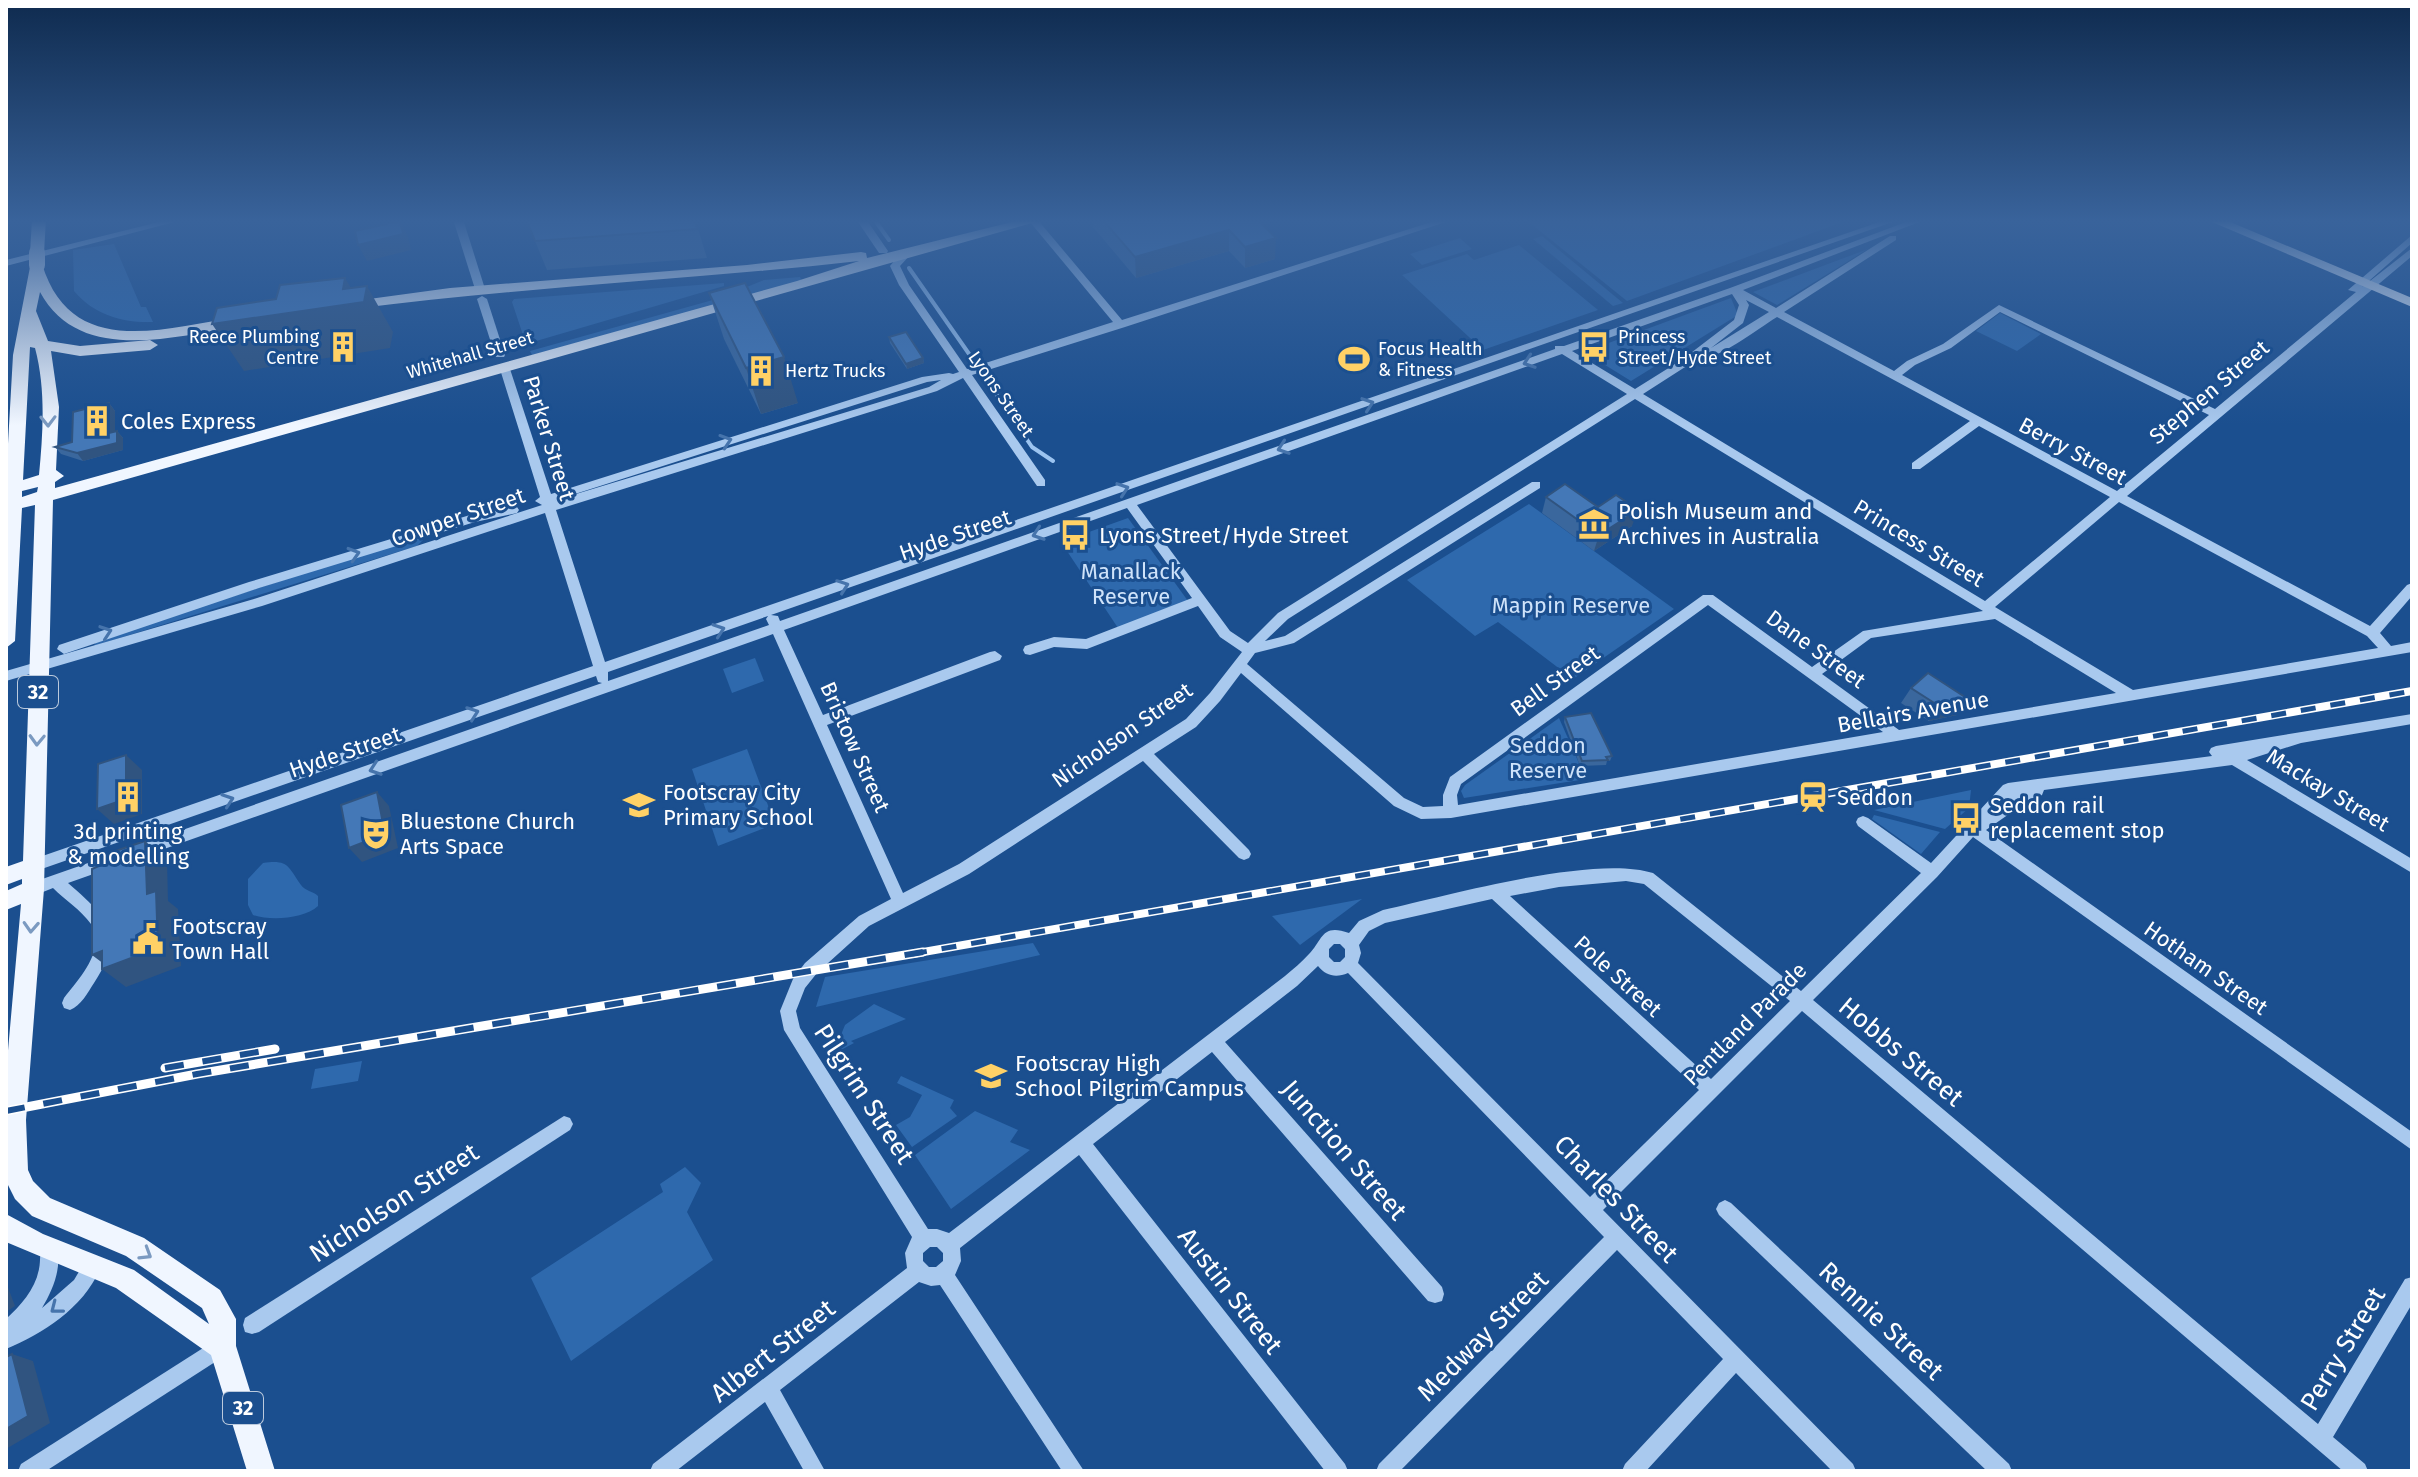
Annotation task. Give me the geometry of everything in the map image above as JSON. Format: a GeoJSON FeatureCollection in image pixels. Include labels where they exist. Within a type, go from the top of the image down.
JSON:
{"type":"FeatureCollection","features":[{"type":"Feature","properties":{"kind":"main road"},"geometry":{"type":"LineString","coordinates":[[6,641],[10,497],[22,341],[34,288]]}},
{"type":"Feature","properties":{"kind":"main road"},"geometry":{"type":"LineString","coordinates":[[22,341],[80,351],[109,350],[252,325],[124,334],[90,329],[65,318],[48,288]]}},
{"type":"Feature","properties":{"kind":"main road"},"geometry":{"type":"LineString","coordinates":[[546,288],[481,294],[346,309],[442,302],[481,294],[575,288]]}},
{"type":"Feature","properties":{"kind":"main road","name":"Whitehall Street"},"geometry":{"type":"LineString","coordinates":[[502,361],[700,300],[730,288]]}},
{"type":"Feature","properties":{"kind":"main road","name":"Whitehall Street"},"geometry":{"type":"LineString","coordinates":[[10,497],[502,361],[787,288]]}},
{"type":"Feature","properties":{"kind":"main road"},"geometry":{"type":"LineString","coordinates":[[2377,288],[2412,303]]}},
{"type":"Feature","properties":{"kind":"main road","name":"32"},"geometry":{"type":"LineString","coordinates":[[30,313],[44,347],[49,420],[33,889],[13,1156],[18,1178],[33,1200],[135,1247],[205,1293],[222,1314],[222,1346],[261,1471]]}},
{"type":"Feature","properties":{"kind":"main road","name":"Hyde Street"},"geometry":{"type":"LineString","coordinates":[[6,876],[33,866]]}},
{"type":"Feature","properties":{"kind":"main road","name":"Hyde Street"},"geometry":{"type":"LineString","coordinates":[[6,901],[33,889]]}},
{"type":"Feature","properties":{"kind":"main road"},"geometry":{"type":"LineString","coordinates":[[75,1221],[90,1244],[93,1264]]}},
{"type":"Feature","properties":{"kind":"main road"},"geometry":{"type":"LineString","coordinates":[[6,1227],[139,1287],[202,1335],[222,1346]]}},
{"type":"Feature","properties":{"kind":"street","name":"Parker Street"},"geometry":{"type":"LineString","coordinates":[[479,288],[606,686]]}},
{"type":"Feature","properties":{"kind":"street","name":"Lyons Street"},"geometry":{"type":"LineString","coordinates":[[906,288],[1041,483]]}},
{"type":"Feature","properties":{"kind":"street"},"geometry":{"type":"LineString","coordinates":[[1091,288],[1121,325]]}},
{"type":"Feature","properties":{"kind":"street","name":"Cowper Street"},"geometry":{"type":"LineString","coordinates":[[6,666],[39,661],[257,603],[547,504],[933,389],[965,373],[1239,288]]}},
{"type":"Feature","properties":{"kind":"street","name":"Hyde Street"},"geometry":{"type":"LineString","coordinates":[[33,889],[606,686],[1058,511],[1702,288]]}},
{"type":"Feature","properties":{"kind":"street","name":"Berry Street"},"geometry":{"type":"LineString","coordinates":[[1731,288],[2372,633],[2388,651]]}},
{"type":"Feature","properties":{"kind":"street","name":"Hyde Street"},"geometry":{"type":"LineString","coordinates":[[33,866],[601,670],[773,619],[1067,524],[1739,288]]}},
{"type":"Feature","properties":{"kind":"street","name":"Nicholson Street"},"geometry":{"type":"LineString","coordinates":[[1687,361],[1720,348],[1809,288]]}},
{"type":"Feature","properties":{"kind":"street","name":"Stephen Street"},"geometry":{"type":"LineString","coordinates":[[1991,610],[2116,497],[2361,288]]}},
{"type":"Feature","properties":{"kind":"street","name":"Nicholson Street"},"geometry":{"type":"LineString","coordinates":[[807,972],[864,921],[899,900],[964,869],[1144,753],[1206,709],[1265,631],[1294,609],[1687,361],[1736,324],[1744,312],[1743,301],[1734,290]]}},
{"type":"Feature","properties":{"kind":"street"},"geometry":{"type":"LineString","coordinates":[[1893,377],[1911,363],[1947,346],[1999,308],[2214,413]]}},
{"type":"Feature","properties":{"kind":"street"},"geometry":{"type":"LineString","coordinates":[[1720,336],[1771,311]]}},
{"type":"Feature","properties":{"kind":"street","name":"Princess Street"},"geometry":{"type":"LineString","coordinates":[[1548,342],[2132,696]]}},
{"type":"Feature","properties":{"kind":"street"},"geometry":{"type":"LineString","coordinates":[[1916,466],[1977,422]]}},
{"type":"Feature","properties":{"kind":"street"},"geometry":{"type":"LineString","coordinates":[[1129,502],[1230,639],[1249,650],[1289,640],[1536,485]]}},
{"type":"Feature","properties":{"kind":"street"},"geometry":{"type":"LineString","coordinates":[[1058,511],[1067,524]]}},
{"type":"Feature","properties":{"kind":"street"},"geometry":{"type":"LineString","coordinates":[[2372,633],[2412,588]]}},
{"type":"Feature","properties":{"kind":"street","name":"Dane Street"},"geometry":{"type":"LineString","coordinates":[[1708,598],[1898,736]]}},
{"type":"Feature","properties":{"kind":"street","name":"Bell Street"},"geometry":{"type":"LineString","coordinates":[[1451,812],[1450,795],[1455,781],[1708,598]]}},
{"type":"Feature","properties":{"kind":"street"},"geometry":{"type":"LineString","coordinates":[[1030,650],[1054,642],[1087,644],[1201,600]]}},
{"type":"Feature","properties":{"kind":"street"},"geometry":{"type":"LineString","coordinates":[[1813,673],[1868,634],[1991,610]]}},
{"type":"Feature","properties":{"kind":"street","name":"Bristow Street"},"geometry":{"type":"LineString","coordinates":[[773,619],[899,900]]}},
{"type":"Feature","properties":{"kind":"street","name":"Bellairs Avenue"},"geometry":{"type":"LineString","coordinates":[[1239,664],[1399,802],[1421,813],[1451,812],[2412,647]]}},
{"type":"Feature","properties":{"kind":"street"},"geometry":{"type":"LineString","coordinates":[[819,722],[995,656]]}},
{"type":"Feature","properties":{"kind":"street","name":"Cowper Street"},"geometry":{"type":"LineString","coordinates":[[6,676],[39,661]]}},
{"type":"Feature","properties":{"kind":"street","name":"Pentland Parade"},"geometry":{"type":"LineString","coordinates":[[1590,1210],[1974,830],[1994,819],[2018,797],[2070,781],[2227,756],[2412,719]]}},
{"type":"Feature","properties":{"kind":"street"},"geometry":{"type":"LineString","coordinates":[[1144,753],[1244,854]]}},
{"type":"Feature","properties":{"kind":"street","name":"Mackay Street"},"geometry":{"type":"LineString","coordinates":[[2227,756],[2412,867]]}},
{"type":"Feature","properties":{"kind":"street"},"geometry":{"type":"LineString","coordinates":[[1863,822],[1932,872]]}},
{"type":"Feature","properties":{"kind":"street","name":"Hotham Street"},"geometry":{"type":"LineString","coordinates":[[1974,830],[2412,1142]]}},
{"type":"Feature","properties":{"kind":"street","name":"Hobbs Street"},"geometry":{"type":"LineString","coordinates":[[1350,944],[1364,926],[1383,917],[1607,874],[1630,873],[1648,878],[1800,1000],[2358,1471]]}},
{"type":"Feature","properties":{"kind":"street"},"geometry":{"type":"LineString","coordinates":[[56,881],[98,920],[102,936],[101,956],[70,1003]]}},
{"type":"Feature","properties":{"kind":"street","name":"Pole Street"},"geometry":{"type":"LineString","coordinates":[[1497,894],[1710,1089]]}},
{"type":"Feature","properties":{"kind":"street"},"geometry":{"type":"LineString","coordinates":[[950,1244],[1323,959],[1327,939],[1340,938],[1350,944],[1354,954],[1349,964],[1338,968],[1323,959]]}},
{"type":"Feature","properties":{"kind":"street","name":"Charles Street"},"geometry":{"type":"LineString","coordinates":[[1349,964],[1846,1471]]}},
{"type":"Feature","properties":{"kind":"street","name":"Pilgrim Street"},"geometry":{"type":"LineString","coordinates":[[807,972],[789,1006],[792,1030],[924,1240]]}},
{"type":"Feature","properties":{"kind":"street","name":"Junction Street"},"geometry":{"type":"LineString","coordinates":[[1213,1041],[1435,1294]]}},
{"type":"Feature","properties":{"kind":"street","name":"Nicholson Street"},"geometry":{"type":"LineString","coordinates":[[252,1325],[564,1124]]}},
{"type":"Feature","properties":{"kind":"street","name":"Austin Street"},"geometry":{"type":"LineString","coordinates":[[1081,1143],[1338,1471]]}},
{"type":"Feature","properties":{"kind":"street","name":"Rennie Street"},"geometry":{"type":"LineString","coordinates":[[1725,1209],[2002,1471]]}},
{"type":"Feature","properties":{"kind":"street"},"geometry":{"type":"LineString","coordinates":[[936,1237],[950,1244],[951,1262],[943,1273],[929,1277],[918,1271],[914,1255],[924,1240],[936,1237]]}},
{"type":"Feature","properties":{"kind":"street","name":"Medway Street"},"geometry":{"type":"LineString","coordinates":[[1386,1471],[1617,1237]]}},
{"type":"Feature","properties":{"kind":"street"},"geometry":{"type":"LineString","coordinates":[[6,1332],[32,1307],[45,1284],[49,1249]]}},
{"type":"Feature","properties":{"kind":"street"},"geometry":{"type":"LineString","coordinates":[[6,1340],[66,1300],[88,1277],[93,1264]]}},
{"type":"Feature","properties":{"kind":"street","name":"Albert Street"},"geometry":{"type":"LineString","coordinates":[[660,1471],[918,1271]]}},
{"type":"Feature","properties":{"kind":"street"},"geometry":{"type":"LineString","coordinates":[[943,1273],[1074,1471]]}},
{"type":"Feature","properties":{"kind":"street","name":"Perry Street"},"geometry":{"type":"LineString","coordinates":[[2320,1439],[2412,1286]]}},
{"type":"Feature","properties":{"kind":"street"},"geometry":{"type":"LineString","coordinates":[[28,1471],[222,1346]]}},
{"type":"Feature","properties":{"kind":"street"},"geometry":{"type":"LineString","coordinates":[[1632,1471],[1736,1359]]}},
{"type":"Feature","properties":{"kind":"street"},"geometry":{"type":"LineString","coordinates":[[769,1389],[815,1471]]}},
{"type":"Feature","properties":{"kind":"green space"},"geometry":{"type":"Polygon","coordinates":[[[74,288],[133,288],[141,307],[146,307],[153,322],[110,316],[91,306],[74,288]]]}},
{"type":"Feature","properties":{"kind":"green space"},"geometry":{"type":"Polygon","coordinates":[[[659,288],[717,288],[526,344],[512,302],[514,299],[659,288]]]}},
{"type":"Feature","properties":{"kind":"green space"},"geometry":{"type":"Polygon","coordinates":[[[745,288],[777,288],[532,355],[530,351],[720,298],[745,288]]]}},
{"type":"Feature","properties":{"kind":"green space"},"geometry":{"type":"Polygon","coordinates":[[[1416,288],[1571,288],[1598,310],[1483,350],[1416,288]]]}},
{"type":"Feature","properties":{"kind":"green space"},"geometry":{"type":"Polygon","coordinates":[[[1591,288],[1605,288],[1623,303],[1613,306],[1591,288]]]}},
{"type":"Feature","properties":{"kind":"green space"},"geometry":{"type":"Polygon","coordinates":[[[1611,288],[1663,288],[1627,301],[1611,288]]]}},
{"type":"Feature","properties":{"kind":"green space"},"geometry":{"type":"Polygon","coordinates":[[[1764,288],[1805,288],[1777,305],[1753,292],[1764,288]]]}},
{"type":"Feature","properties":{"kind":"green space"},"geometry":{"type":"Polygon","coordinates":[[[1731,298],[1738,315],[1631,381],[1584,352],[1731,298]]]}},
{"type":"Feature","properties":{"kind":"green space"},"geometry":{"type":"Polygon","coordinates":[[[2000,313],[2041,334],[2017,351],[1976,331],[2000,313]]]}},
{"type":"Feature","properties":{"kind":"green space","name":"Mappin Reserve"},"geometry":{"type":"Polygon","coordinates":[[[1529,504],[1674,609],[1573,679],[1498,622],[1475,636],[1407,580],[1529,504]]]}},
{"type":"Feature","properties":{"kind":"green space","name":"Manallack Reserve"},"geometry":{"type":"Polygon","coordinates":[[[1128,518],[1188,601],[1118,628],[1061,542],[1128,518]]]}},
{"type":"Feature","properties":{"kind":"green space"},"geometry":{"type":"Polygon","coordinates":[[[415,537],[423,540],[417,546],[94,646],[96,641],[415,537]]]}},
{"type":"Feature","properties":{"kind":"green space"},"geometry":{"type":"Polygon","coordinates":[[[755,658],[764,681],[732,693],[723,669],[755,658]]]}},
{"type":"Feature","properties":{"kind":"green space","name":"Seddon Reserve"},"geometry":{"type":"Polygon","coordinates":[[[1559,718],[1586,779],[1464,798],[1461,791],[1465,785],[1559,718]]]}},
{"type":"Feature","properties":{"kind":"green space"},"geometry":{"type":"Polygon","coordinates":[[[747,749],[775,824],[718,846],[692,769],[747,749]]]}},
{"type":"Feature","properties":{"kind":"green space"},"geometry":{"type":"Polygon","coordinates":[[[1971,790],[1969,808],[1945,829],[1874,810],[1971,790]]]}},
{"type":"Feature","properties":{"kind":"green space"},"geometry":{"type":"Polygon","coordinates":[[[1874,815],[1940,832],[1921,854],[1872,819],[1874,815]]]}},
{"type":"Feature","properties":{"kind":"green space"},"geometry":{"type":"Polygon","coordinates":[[[278,862],[287,866],[303,887],[318,896],[318,906],[304,914],[287,918],[253,915],[248,905],[248,879],[263,863],[278,862]]]}},
{"type":"Feature","properties":{"kind":"green space"},"geometry":{"type":"Polygon","coordinates":[[[1362,899],[1300,945],[1272,916],[1362,899]]]}},
{"type":"Feature","properties":{"kind":"green space"},"geometry":{"type":"Polygon","coordinates":[[[1033,943],[1040,955],[816,1007],[825,977],[1033,943]]]}},
{"type":"Feature","properties":{"kind":"green space"},"geometry":{"type":"Polygon","coordinates":[[[874,1004],[906,1019],[851,1041],[854,1043],[839,1051],[836,1047],[845,1025],[874,1004]]]}},
{"type":"Feature","properties":{"kind":"green space"},"geometry":{"type":"Polygon","coordinates":[[[362,1061],[358,1081],[311,1089],[315,1069],[362,1061]]]}},
{"type":"Feature","properties":{"kind":"green space"},"geometry":{"type":"Polygon","coordinates":[[[901,1076],[954,1100],[950,1108],[957,1116],[912,1147],[896,1125],[910,1117],[922,1095],[897,1083],[901,1076]]]}},
{"type":"Feature","properties":{"kind":"green space"},"geometry":{"type":"Polygon","coordinates":[[[975,1111],[1018,1130],[1010,1142],[1030,1150],[951,1209],[915,1155],[975,1111]]]}},
{"type":"Feature","properties":{"kind":"green space"},"geometry":{"type":"Polygon","coordinates":[[[685,1167],[701,1183],[687,1212],[713,1260],[571,1361],[531,1278],[663,1192],[660,1184],[685,1167]]]}},
{"type":"Feature","properties":{"kind":"building"},"geometry":{"type":"Polygon","coordinates":[[[279,288],[367,288],[364,302],[212,324],[217,308],[276,299],[279,288]]]}},
{"type":"Feature","properties":{"kind":"building"},"geometry":{"type":"Polygon","coordinates":[[[727,288],[748,288],[784,357],[746,368],[709,293],[727,288]]]}},
{"type":"Feature","properties":{"kind":"building"},"geometry":{"type":"Polygon","coordinates":[[[906,332],[923,358],[906,364],[889,337],[906,332]]]}},
{"type":"Feature","properties":{"kind":"building"},"geometry":{"type":"Polygon","coordinates":[[[109,403],[109,433],[117,431],[117,443],[77,453],[55,447],[72,442],[73,412],[109,403]]]}},
{"type":"Feature","properties":{"kind":"building"},"geometry":{"type":"Polygon","coordinates":[[[1565,484],[1598,507],[1616,495],[1638,510],[1599,535],[1546,497],[1565,484]]]}},
{"type":"Feature","properties":{"kind":"building"},"geometry":{"type":"Polygon","coordinates":[[[1928,673],[1968,699],[1939,706],[1911,688],[1928,673]]]}},
{"type":"Feature","properties":{"kind":"building"},"geometry":{"type":"Polygon","coordinates":[[[1591,713],[1612,756],[1606,757],[1608,760],[1582,761],[1565,717],[1591,713]]]}},
{"type":"Feature","properties":{"kind":"building"},"geometry":{"type":"Polygon","coordinates":[[[126,755],[126,799],[97,809],[98,764],[126,755]]]}},
{"type":"Feature","properties":{"kind":"building"},"geometry":{"type":"Polygon","coordinates":[[[377,792],[385,834],[349,848],[341,805],[377,792]]]}},
{"type":"Feature","properties":{"kind":"building"},"geometry":{"type":"Polygon","coordinates":[[[145,841],[147,894],[156,891],[158,948],[102,969],[102,951],[92,955],[92,869],[101,865],[101,856],[145,841]]]}},
{"type":"Feature","properties":{"kind":"building"},"geometry":{"type":"Polygon","coordinates":[[[12,1354],[28,1416],[6,1429],[6,1357],[12,1354]]]}},
{"type":"Feature","properties":{"kind":"waterway"},"geometry":{"type":"LineString","coordinates":[[923,288],[974,361]]}},
{"type":"Feature","properties":{"kind":"waterway"},"geometry":{"type":"LineString","coordinates":[[982,373],[1032,447],[1053,461]]}},
{"type":"Feature","properties":{"kind":"railway"},"geometry":{"type":"LineString","coordinates":[[912,954],[2412,691]]}},
{"type":"Feature","properties":{"kind":"railway"},"geometry":{"type":"LineString","coordinates":[[6,1111],[197,1074],[923,952]]}},
{"type":"Feature","properties":{"kind":"railway"},"geometry":{"type":"LineString","coordinates":[[165,1068],[275,1049]]}},
{"type":"Feature","properties":{"kind":"place","name":"Reece Plumbing Centre"},"geometry":{"type":"Point","coordinates":[343,347]}},
{"type":"Feature","properties":{"kind":"place","name":"Princess Street/Hyde Street"},"geometry":{"type":"Point","coordinates":[1594,347]}},
{"type":"Feature","properties":{"kind":"place","name":"Focus Health & Fitness"},"geometry":{"type":"Point","coordinates":[1354,359]}},
{"type":"Feature","properties":{"kind":"place","name":"Hertz Trucks"},"geometry":{"type":"Point","coordinates":[761,371]}},
{"type":"Feature","properties":{"kind":"place","name":"Coles Express"},"geometry":{"type":"Point","coordinates":[97,421]}},
{"type":"Feature","properties":{"kind":"place","name":"Polish Museum and Archives in Australia"},"geometry":{"type":"Point","coordinates":[1594,524]}},
{"type":"Feature","properties":{"kind":"place","name":"Lyons Street/Hyde Street"},"geometry":{"type":"Point","coordinates":[1075,535]}},
{"type":"Feature","properties":{"kind":"place","name":"3d printing & modelling"},"geometry":{"type":"Point","coordinates":[128,797]}},
{"type":"Feature","properties":{"kind":"place","name":"Seddon"},"geometry":{"type":"Point","coordinates":[1813,797]}},
{"type":"Feature","properties":{"kind":"place","name":"Footscray City Primary School"},"geometry":{"type":"Point","coordinates":[639,805]}},
{"type":"Feature","properties":{"kind":"place","name":"Seddon rail replacement stop"},"geometry":{"type":"Point","coordinates":[1966,818]}},
{"type":"Feature","properties":{"kind":"place","name":"Bluestone Church Arts Space"},"geometry":{"type":"Point","coordinates":[376,834]}},
{"type":"Feature","properties":{"kind":"place","name":"Footscray Town Hall"},"geometry":{"type":"Point","coordinates":[148,939]}},
{"type":"Feature","properties":{"kind":"place","name":"Footscray High School Pilgrim Campus"},"geometry":{"type":"Point","coordinates":[991,1076]}}]}
